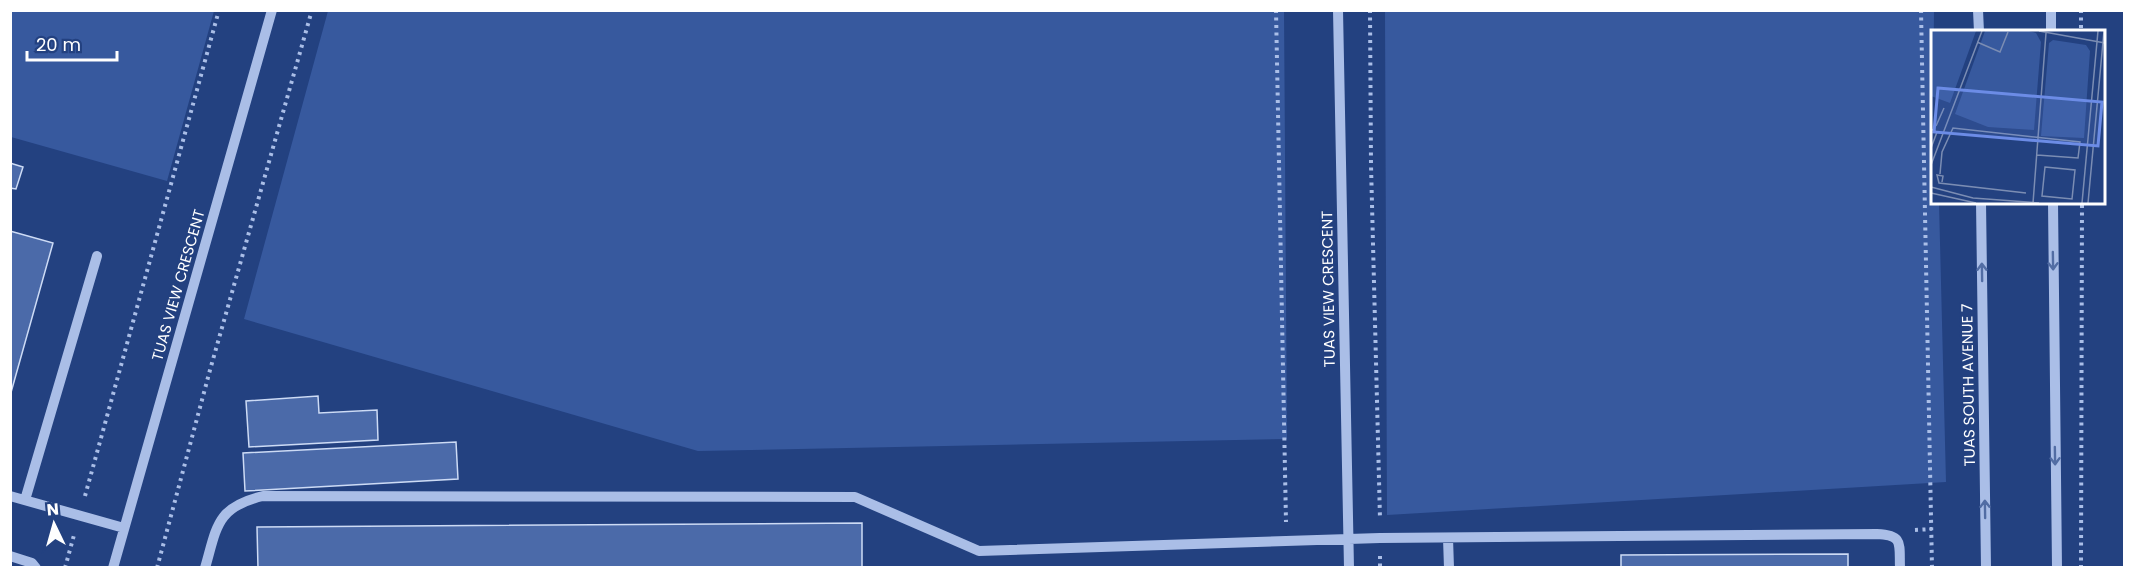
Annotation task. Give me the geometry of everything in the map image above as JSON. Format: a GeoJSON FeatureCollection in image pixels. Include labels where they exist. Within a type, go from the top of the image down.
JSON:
{"type":"FeatureCollection","features":[{"type":"Feature","properties":{"kind":"street","name":"TUAS VIEW CRESCENT"},"geometry":{"type":"LineString","coordinates":[[114,567],[272,10]]}},
{"type":"Feature","properties":{"kind":"street","name":"TUAS VIEW CRESCENT"},"geometry":{"type":"LineString","coordinates":[[1338,10],[1349,567]]}},
{"type":"Feature","properties":{"kind":"street"},"geometry":{"type":"LineString","coordinates":[[1978,10],[1979,30]]}},
{"type":"Feature","properties":{"kind":"street"},"geometry":{"type":"LineString","coordinates":[[2051,10],[2051,30]]}},
{"type":"Feature","properties":{"kind":"street","name":"TUAS SOUTH AVENUE 7"},"geometry":{"type":"LineString","coordinates":[[1981,204],[1986,567]]}},
{"type":"Feature","properties":{"kind":"street"},"geometry":{"type":"LineString","coordinates":[[2053,204],[2056,567]]}},
{"type":"Feature","properties":{"kind":"street"},"geometry":{"type":"LineString","coordinates":[[24,500],[96,256]]}},
{"type":"Feature","properties":{"kind":"street"},"geometry":{"type":"LineString","coordinates":[[10,496],[124,528]]}},
{"type":"Feature","properties":{"kind":"street"},"geometry":{"type":"LineString","coordinates":[[205,567],[217,525],[228,510],[243,501],[263,496],[855,497],[979,551],[1380,538],[1892,535],[1897,538],[1900,567]]}},
{"type":"Feature","properties":{"kind":"street"},"geometry":{"type":"LineString","coordinates":[[1448,538],[1449,567]]}},
{"type":"Feature","properties":{"kind":"street"},"geometry":{"type":"LineString","coordinates":[[10,555],[32,563],[36,567]]}},
{"type":"Feature","properties":{"kind":"path"},"geometry":{"type":"LineString","coordinates":[[65,567],[219,10]]}},
{"type":"Feature","properties":{"kind":"path"},"geometry":{"type":"LineString","coordinates":[[157,567],[312,10]]}},
{"type":"Feature","properties":{"kind":"path"},"geometry":{"type":"LineString","coordinates":[[1276,10],[1287,541]]}},
{"type":"Feature","properties":{"kind":"path"},"geometry":{"type":"LineString","coordinates":[[1370,10],[1380,567]]}},
{"type":"Feature","properties":{"kind":"path"},"geometry":{"type":"LineString","coordinates":[[1921,10],[1932,567]]}},
{"type":"Feature","properties":{"kind":"path"},"geometry":{"type":"LineString","coordinates":[[2081,10],[2081,30]]}},
{"type":"Feature","properties":{"kind":"path"},"geometry":{"type":"LineString","coordinates":[[2081,567],[2082,204]]}},
{"type":"Feature","properties":{"kind":"path"},"geometry":{"type":"LineString","coordinates":[[1922,530],[1932,529]]}},
{"type":"Feature","properties":{"kind":"shaded area"},"geometry":{"type":"Polygon","coordinates":[[[10,11],[214,11],[167,181],[11,137],[10,11]]]}},
{"type":"Feature","properties":{"kind":"shaded area"},"geometry":{"type":"Polygon","coordinates":[[[328,11],[1284,11],[1287,439],[698,451],[244,319],[328,11]]]}},
{"type":"Feature","properties":{"kind":"shaded area"},"geometry":{"type":"Polygon","coordinates":[[[1385,11],[1934,11],[1934,30],[1931,30],[1931,204],[1939,204],[1946,482],[1387,515],[1385,11]]]}},
{"type":"Feature","properties":{"kind":"building"},"geometry":{"type":"Polygon","coordinates":[[[10,163],[23,167],[16,189],[10,188],[10,163]]]}},
{"type":"Feature","properties":{"kind":"building"},"geometry":{"type":"Polygon","coordinates":[[[10,231],[53,243],[10,396],[10,231]]]}},
{"type":"Feature","properties":{"kind":"building"},"geometry":{"type":"Polygon","coordinates":[[[318,396],[319,413],[377,410],[378,440],[249,447],[246,401],[318,396]]]}},
{"type":"Feature","properties":{"kind":"building"},"geometry":{"type":"Polygon","coordinates":[[[456,442],[458,479],[245,491],[243,453],[456,442]]]}},
{"type":"Feature","properties":{"kind":"building"},"geometry":{"type":"Polygon","coordinates":[[[862,523],[862,568],[258,568],[257,527],[862,523]]]}},
{"type":"Feature","properties":{"kind":"building"},"geometry":{"type":"Polygon","coordinates":[[[1848,554],[1848,568],[1621,568],[1621,555],[1848,554]]]}}]}
